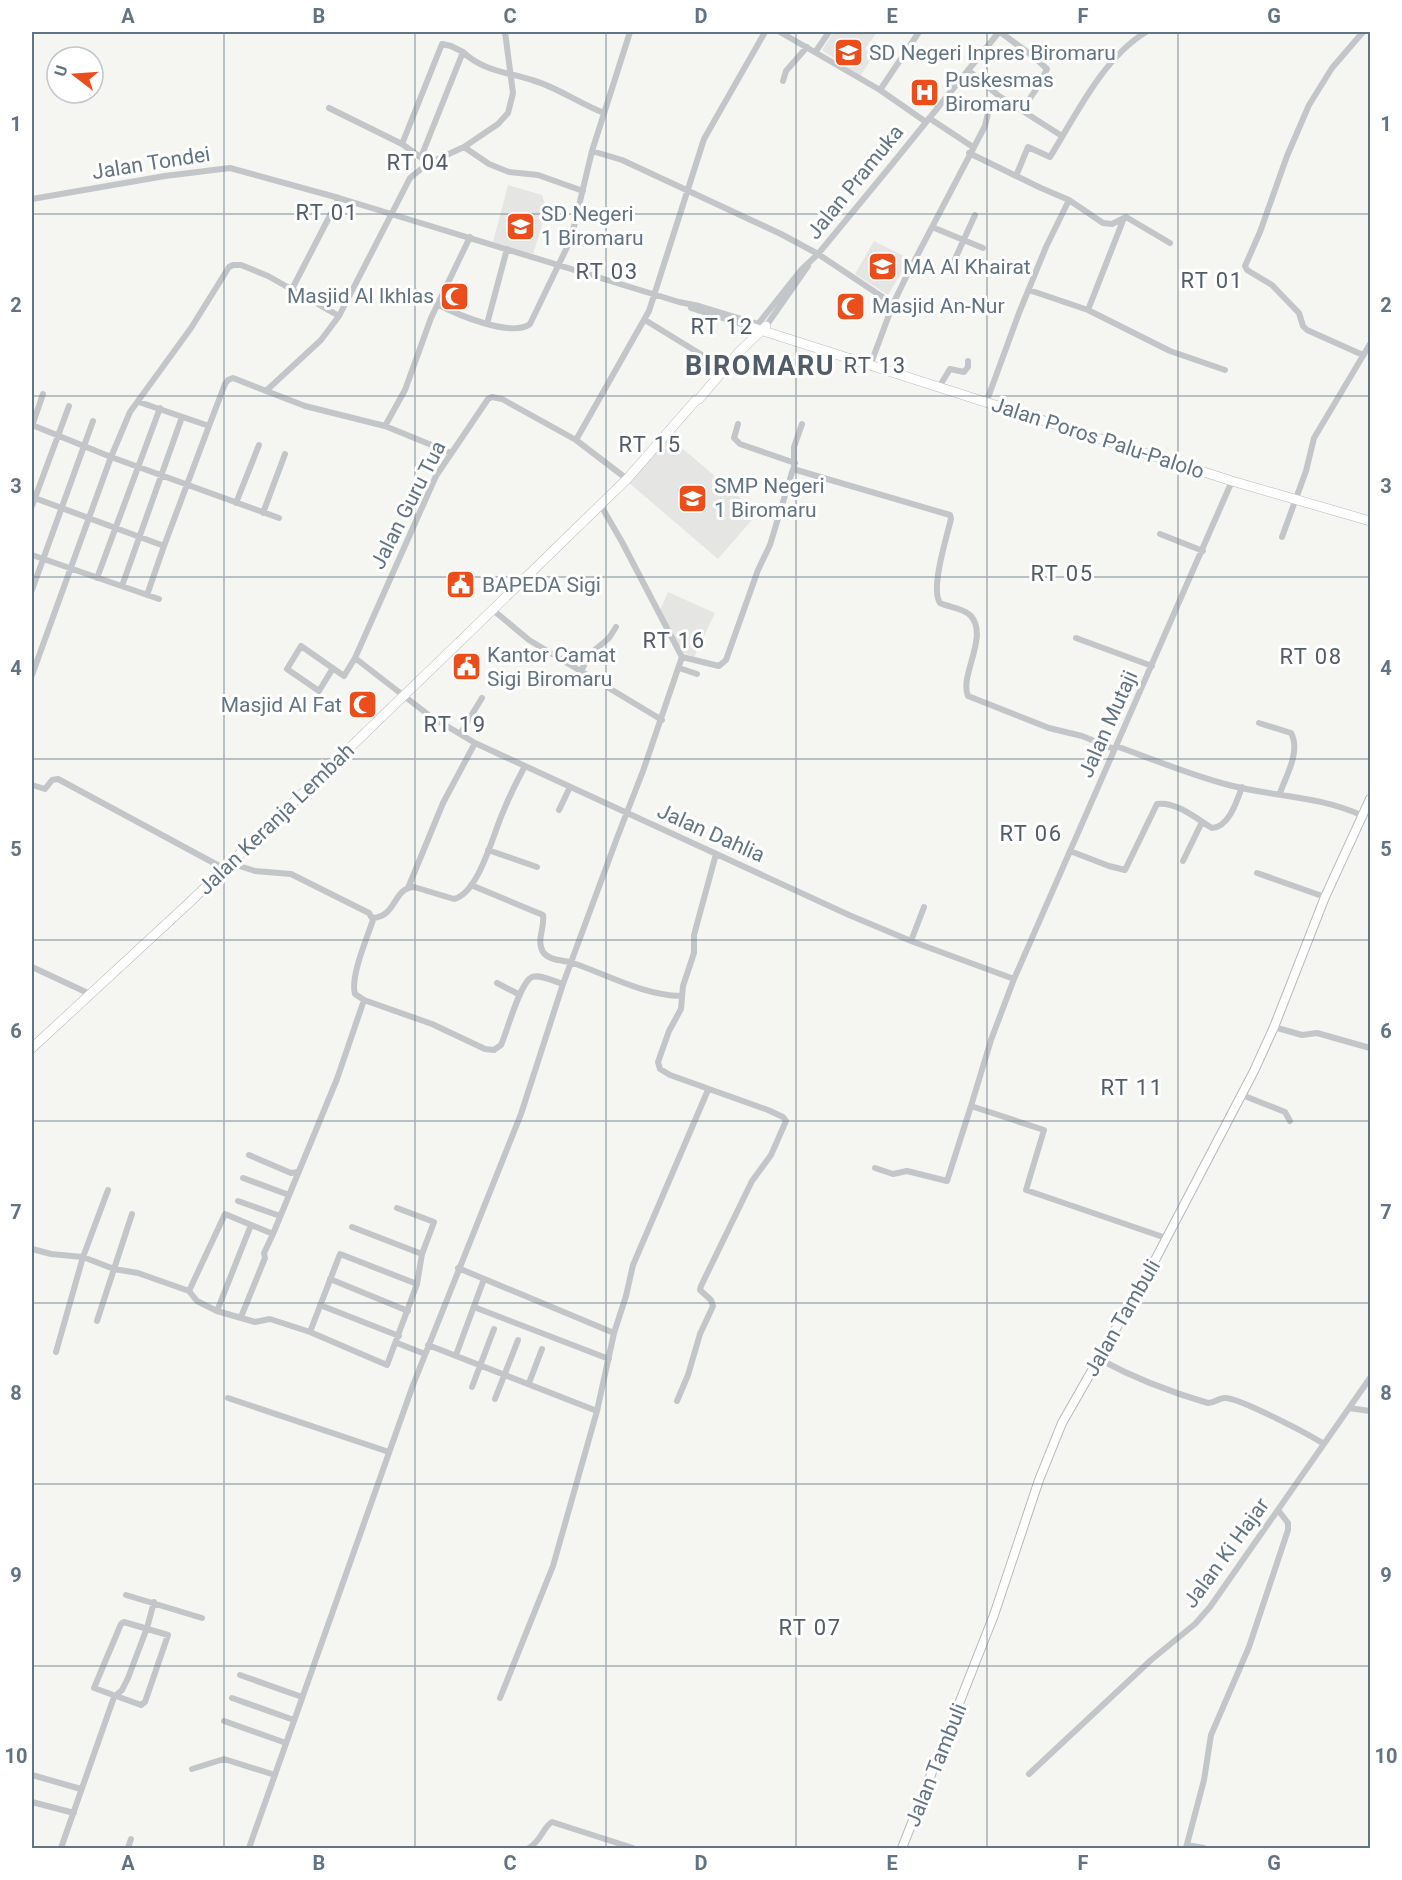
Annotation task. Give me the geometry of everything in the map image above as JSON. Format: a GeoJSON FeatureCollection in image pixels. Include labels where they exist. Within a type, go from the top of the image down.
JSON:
{"type":"FeatureCollection","features":[{"type":"Feature","properties":{"kind":"main road","name":"Jalan Poros Palu-Palolo"},"geometry":{"type":"LineString","coordinates":[[760,327],[870,366],[986,403],[1232,481],[1371,521]]}},
{"type":"Feature","properties":{"kind":"main road"},"geometry":{"type":"LineString","coordinates":[[696,400],[696,396],[720,366],[760,327]]}},
{"type":"Feature","properties":{"kind":"main road","name":"Jalan Keranja Lembah"},"geometry":{"type":"LineString","coordinates":[[32,1048],[228,866],[627,479],[760,327]]}},
{"type":"Feature","properties":{"kind":"street"},"geometry":{"type":"LineString","coordinates":[[267,390],[321,340],[339,316],[410,178],[427,164],[464,147],[498,124],[508,112],[513,93],[505,32]]}},
{"type":"Feature","properties":{"kind":"street"},"geometry":{"type":"LineString","coordinates":[[437,304],[464,317],[488,324],[528,327],[560,265],[573,232],[592,151],[630,32]]}},
{"type":"Feature","properties":{"kind":"street"},"geometry":{"type":"LineString","coordinates":[[576,440],[645,320],[704,139],[765,32]]}},
{"type":"Feature","properties":{"kind":"street"},"geometry":{"type":"LineString","coordinates":[[780,32],[880,90],[971,150],[1016,176],[1069,200],[1103,223],[1112,224],[1125,217]]}},
{"type":"Feature","properties":{"kind":"street"},"geometry":{"type":"LineString","coordinates":[[816,51],[829,32]]}},
{"type":"Feature","properties":{"kind":"street"},"geometry":{"type":"LineString","coordinates":[[880,90],[919,32]]}},
{"type":"Feature","properties":{"kind":"street"},"geometry":{"type":"LineString","coordinates":[[1000,32],[1047,69],[1039,82],[1037,91],[1021,110]]}},
{"type":"Feature","properties":{"kind":"street","name":"Jalan Pramuka"},"geometry":{"type":"LineString","coordinates":[[760,327],[801,270],[818,254],[1000,32]]}},
{"type":"Feature","properties":{"kind":"street"},"geometry":{"type":"LineString","coordinates":[[1016,176],[1027,148],[1050,157],[1120,50],[1146,32]]}},
{"type":"Feature","properties":{"kind":"street"},"geometry":{"type":"LineString","coordinates":[[1363,32],[1332,68],[1309,105],[1245,266],[1247,270],[1272,285],[1299,313],[1303,326],[1307,330],[1363,355]]}},
{"type":"Feature","properties":{"kind":"street"},"geometry":{"type":"LineString","coordinates":[[402,144],[442,44],[463,52],[474,62],[511,76],[532,80],[604,112]]}},
{"type":"Feature","properties":{"kind":"street"},"geometry":{"type":"LineString","coordinates":[[783,81],[786,71],[807,47]]}},
{"type":"Feature","properties":{"kind":"street"},"geometry":{"type":"LineString","coordinates":[[421,157],[463,52]]}},
{"type":"Feature","properties":{"kind":"street"},"geometry":{"type":"LineString","coordinates":[[968,70],[999,96],[1062,136]]}},
{"type":"Feature","properties":{"kind":"street"},"geometry":{"type":"LineString","coordinates":[[870,366],[893,304],[985,126],[989,109],[999,96]]}},
{"type":"Feature","properties":{"kind":"street"},"geometry":{"type":"LineString","coordinates":[[329,108],[402,144],[427,164]]}},
{"type":"Feature","properties":{"kind":"street"},"geometry":{"type":"LineString","coordinates":[[464,147],[489,164],[509,172],[538,175],[583,191]]}},
{"type":"Feature","properties":{"kind":"street"},"geometry":{"type":"LineString","coordinates":[[592,151],[622,160],[818,254],[893,304]]}},
{"type":"Feature","properties":{"kind":"street","name":"Jalan Tondei"},"geometry":{"type":"LineString","coordinates":[[32,199],[227,168],[470,237],[679,303],[699,306],[760,327]]}},
{"type":"Feature","properties":{"kind":"street"},"geometry":{"type":"LineString","coordinates":[[292,289],[339,198]]}},
{"type":"Feature","properties":{"kind":"street"},"geometry":{"type":"LineString","coordinates":[[986,403],[1018,314],[1046,247],[1069,200]]}},
{"type":"Feature","properties":{"kind":"street"},"geometry":{"type":"LineString","coordinates":[[950,270],[975,215]]}},
{"type":"Feature","properties":{"kind":"street"},"geometry":{"type":"LineString","coordinates":[[1125,217],[1170,243]]}},
{"type":"Feature","properties":{"kind":"street"},"geometry":{"type":"LineString","coordinates":[[1088,310],[1125,217]]}},
{"type":"Feature","properties":{"kind":"street"},"geometry":{"type":"LineString","coordinates":[[932,227],[983,248]]}},
{"type":"Feature","properties":{"kind":"street"},"geometry":{"type":"LineString","coordinates":[[385,426],[412,373],[437,304],[470,237]]}},
{"type":"Feature","properties":{"kind":"street"},"geometry":{"type":"LineString","coordinates":[[488,324],[507,249]]}},
{"type":"Feature","properties":{"kind":"street"},"geometry":{"type":"LineString","coordinates":[[32,675],[111,457],[130,412],[191,328],[229,267],[241,265],[292,289],[339,316]]}},
{"type":"Feature","properties":{"kind":"street"},"geometry":{"type":"LineString","coordinates":[[1029,290],[1088,310],[1170,351],[1225,370]]}},
{"type":"Feature","properties":{"kind":"street"},"geometry":{"type":"LineString","coordinates":[[645,320],[720,366]]}},
{"type":"Feature","properties":{"kind":"street"},"geometry":{"type":"LineString","coordinates":[[1282,537],[1306,471],[1314,438],[1371,344]]}},
{"type":"Feature","properties":{"kind":"street"},"geometry":{"type":"LineString","coordinates":[[939,387],[950,369],[964,372],[968,367],[968,361]]}},
{"type":"Feature","properties":{"kind":"street"},"geometry":{"type":"LineString","coordinates":[[147,595],[222,390],[228,380],[233,378],[305,406],[385,426],[451,453]]}},
{"type":"Feature","properties":{"kind":"street"},"geometry":{"type":"LineString","coordinates":[[43,394],[32,425],[111,457],[279,518]]}},
{"type":"Feature","properties":{"kind":"street","name":"Jalan Guru Tua"},"geometry":{"type":"LineString","coordinates":[[355,658],[436,476],[484,402],[492,397],[502,399],[576,440],[627,479]]}},
{"type":"Feature","properties":{"kind":"street"},"geometry":{"type":"LineString","coordinates":[[139,402],[209,426]]}},
{"type":"Feature","properties":{"kind":"street"},"geometry":{"type":"LineString","coordinates":[[32,506],[33,498],[69,406]]}},
{"type":"Feature","properties":{"kind":"street"},"geometry":{"type":"LineString","coordinates":[[97,578],[160,408]]}},
{"type":"Feature","properties":{"kind":"street"},"geometry":{"type":"LineString","coordinates":[[122,586],[182,417]]}},
{"type":"Feature","properties":{"kind":"street"},"geometry":{"type":"LineString","coordinates":[[32,590],[93,421]]}},
{"type":"Feature","properties":{"kind":"street"},"geometry":{"type":"LineString","coordinates":[[738,424],[734,438],[740,444],[794,466],[951,517],[937,581],[937,599],[944,605],[971,617],[976,636],[966,692],[972,699],[1049,728],[1082,736],[1208,779],[1280,793],[1366,815]]}},
{"type":"Feature","properties":{"kind":"street"},"geometry":{"type":"LineString","coordinates":[[682,657],[719,666],[726,660],[758,570],[770,544],[794,466],[794,447],[802,424]]}},
{"type":"Feature","properties":{"kind":"street"},"geometry":{"type":"LineString","coordinates":[[236,503],[259,445]]}},
{"type":"Feature","properties":{"kind":"street"},"geometry":{"type":"LineString","coordinates":[[262,513],[285,454]]}},
{"type":"Feature","properties":{"kind":"street","name":"Jalan Mutaji"},"geometry":{"type":"LineString","coordinates":[[875,1168],[899,1173],[907,1171],[948,1181],[991,1040],[1014,980],[1176,608],[1203,552],[1232,481]]}},
{"type":"Feature","properties":{"kind":"street"},"geometry":{"type":"LineString","coordinates":[[33,498],[164,546]]}},
{"type":"Feature","properties":{"kind":"street"},"geometry":{"type":"LineString","coordinates":[[249,1848],[428,1345],[518,1123],[563,984],[662,720],[682,657],[600,504]]}},
{"type":"Feature","properties":{"kind":"street"},"geometry":{"type":"LineString","coordinates":[[1160,534],[1203,552]]}},
{"type":"Feature","properties":{"kind":"street"},"geometry":{"type":"LineString","coordinates":[[32,555],[159,599]]}},
{"type":"Feature","properties":{"kind":"street"},"geometry":{"type":"LineString","coordinates":[[492,610],[529,640],[662,720]]}},
{"type":"Feature","properties":{"kind":"street"},"geometry":{"type":"LineString","coordinates":[[581,671],[590,654],[609,638],[616,627]]}},
{"type":"Feature","properties":{"kind":"street"},"geometry":{"type":"LineString","coordinates":[[1076,638],[1152,666]]}},
{"type":"Feature","properties":{"kind":"street"},"geometry":{"type":"LineString","coordinates":[[333,668],[319,691],[287,669],[301,646],[333,668],[344,676],[355,658],[405,695]]}},
{"type":"Feature","properties":{"kind":"street"},"geometry":{"type":"LineString","coordinates":[[32,652],[40,655]]}},
{"type":"Feature","properties":{"kind":"street"},"geometry":{"type":"LineString","coordinates":[[679,668],[697,674]]}},
{"type":"Feature","properties":{"kind":"street","name":"Jalan Dahlia"},"geometry":{"type":"LineString","coordinates":[[405,695],[435,720],[525,766],[910,941],[1014,980]]}},
{"type":"Feature","properties":{"kind":"street"},"geometry":{"type":"LineString","coordinates":[[460,734],[482,698]]}},
{"type":"Feature","properties":{"kind":"street"},"geometry":{"type":"LineString","coordinates":[[1259,723],[1291,733],[1294,739],[1293,757],[1280,793]]}},
{"type":"Feature","properties":{"kind":"street"},"geometry":{"type":"LineString","coordinates":[[408,888],[443,803],[475,742]]}},
{"type":"Feature","properties":{"kind":"street"},"geometry":{"type":"LineString","coordinates":[[373,918],[387,914],[400,894],[408,888],[414,887],[453,899],[461,896],[471,885],[488,850],[502,812],[525,766]]}},
{"type":"Feature","properties":{"kind":"street"},"geometry":{"type":"LineString","coordinates":[[32,785],[45,789],[52,780],[57,779],[228,866],[291,874],[363,909],[373,918]]}},
{"type":"Feature","properties":{"kind":"street"},"geometry":{"type":"LineString","coordinates":[[559,810],[570,787]]}},
{"type":"Feature","properties":{"kind":"street"},"geometry":{"type":"LineString","coordinates":[[1070,850],[1124,870],[1157,804],[1174,806],[1212,828],[1221,825],[1233,809],[1242,787]]}},
{"type":"Feature","properties":{"kind":"street","name":"Jalan Tambuli"},"geometry":{"type":"LineString","coordinates":[[902,1848],[994,1615],[1039,1480],[1062,1423],[1166,1238],[1242,1095],[1274,1027],[1325,897],[1366,815],[1371,799]]}},
{"type":"Feature","properties":{"kind":"street"},"geometry":{"type":"LineString","coordinates":[[1183,861],[1202,822]]}},
{"type":"Feature","properties":{"kind":"street"},"geometry":{"type":"LineString","coordinates":[[488,850],[537,867]]}},
{"type":"Feature","properties":{"kind":"street"},"geometry":{"type":"LineString","coordinates":[[677,1401],[688,1375],[700,1334],[713,1306],[711,1300],[701,1292],[701,1286],[752,1181],[771,1155],[786,1121],[777,1114],[664,1072],[659,1066],[659,1059],[669,1031],[681,1009],[681,996],[693,954],[694,934],[716,854]]}},
{"type":"Feature","properties":{"kind":"street"},"geometry":{"type":"LineString","coordinates":[[1257,873],[1325,897]]}},
{"type":"Feature","properties":{"kind":"street"},"geometry":{"type":"LineString","coordinates":[[471,885],[541,913],[544,918],[540,943],[544,954],[549,957],[637,987],[681,996]]}},
{"type":"Feature","properties":{"kind":"street"},"geometry":{"type":"LineString","coordinates":[[910,941],[924,907]]}},
{"type":"Feature","properties":{"kind":"street"},"geometry":{"type":"LineString","coordinates":[[373,918],[354,987],[355,994],[364,1000],[432,1024],[491,1051],[498,1049],[501,1045],[520,995],[531,977],[542,977],[563,984]]}},
{"type":"Feature","properties":{"kind":"street"},"geometry":{"type":"LineString","coordinates":[[32,967],[90,994]]}},
{"type":"Feature","properties":{"kind":"street"},"geometry":{"type":"LineString","coordinates":[[497,983],[520,995]]}},
{"type":"Feature","properties":{"kind":"street"},"geometry":{"type":"LineString","coordinates":[[241,1317],[265,1258],[264,1253],[337,1079],[364,1000]]}},
{"type":"Feature","properties":{"kind":"street"},"geometry":{"type":"LineString","coordinates":[[1274,1027],[1302,1035],[1317,1033],[1371,1048]]}},
{"type":"Feature","properties":{"kind":"street"},"geometry":{"type":"LineString","coordinates":[[500,1698],[553,1566],[597,1411],[614,1333],[633,1265],[708,1090]]}},
{"type":"Feature","properties":{"kind":"street"},"geometry":{"type":"LineString","coordinates":[[1242,1095],[1285,1112],[1290,1121]]}},
{"type":"Feature","properties":{"kind":"street"},"geometry":{"type":"LineString","coordinates":[[971,1106],[1044,1130],[1026,1190],[1166,1238]]}},
{"type":"Feature","properties":{"kind":"street"},"geometry":{"type":"LineString","coordinates":[[249,1155],[291,1173],[298,1172]]}},
{"type":"Feature","properties":{"kind":"street"},"geometry":{"type":"LineString","coordinates":[[243,1178],[289,1195]]}},
{"type":"Feature","properties":{"kind":"street"},"geometry":{"type":"LineString","coordinates":[[56,1352],[83,1257],[108,1190]]}},
{"type":"Feature","properties":{"kind":"street"},"geometry":{"type":"LineString","coordinates":[[238,1200],[280,1216]]}},
{"type":"Feature","properties":{"kind":"street"},"geometry":{"type":"LineString","coordinates":[[32,1249],[51,1254],[83,1257],[114,1269],[138,1273],[189,1291],[197,1301],[217,1311],[255,1322],[270,1319],[310,1332],[387,1365],[417,1284],[422,1254],[434,1222],[397,1208]]}},
{"type":"Feature","properties":{"kind":"street"},"geometry":{"type":"LineString","coordinates":[[97,1321],[132,1214]]}},
{"type":"Feature","properties":{"kind":"street"},"geometry":{"type":"LineString","coordinates":[[189,1291],[225,1214],[273,1234]]}},
{"type":"Feature","properties":{"kind":"street"},"geometry":{"type":"LineString","coordinates":[[217,1311],[251,1225]]}},
{"type":"Feature","properties":{"kind":"street"},"geometry":{"type":"LineString","coordinates":[[352,1227],[422,1254]]}},
{"type":"Feature","properties":{"kind":"street"},"geometry":{"type":"LineString","coordinates":[[310,1332],[340,1254],[417,1284]]}},
{"type":"Feature","properties":{"kind":"street"},"geometry":{"type":"LineString","coordinates":[[458,1268],[614,1333]]}},
{"type":"Feature","properties":{"kind":"street"},"geometry":{"type":"LineString","coordinates":[[330,1279],[408,1311]]}},
{"type":"Feature","properties":{"kind":"street"},"geometry":{"type":"LineString","coordinates":[[456,1355],[484,1279]]}},
{"type":"Feature","properties":{"kind":"street"},"geometry":{"type":"LineString","coordinates":[[320,1305],[425,1354]]}},
{"type":"Feature","properties":{"kind":"street"},"geometry":{"type":"LineString","coordinates":[[474,1306],[609,1359]]}},
{"type":"Feature","properties":{"kind":"street"},"geometry":{"type":"LineString","coordinates":[[472,1386],[494,1329]]}},
{"type":"Feature","properties":{"kind":"street"},"geometry":{"type":"LineString","coordinates":[[495,1399],[518,1340]]}},
{"type":"Feature","properties":{"kind":"street"},"geometry":{"type":"LineString","coordinates":[[428,1345],[597,1411]]}},
{"type":"Feature","properties":{"kind":"street"},"geometry":{"type":"LineString","coordinates":[[529,1383],[542,1349]]}},
{"type":"Feature","properties":{"kind":"street"},"geometry":{"type":"LineString","coordinates":[[1099,1359],[1158,1387],[1202,1401],[1212,1403],[1222,1398],[1238,1401],[1324,1444]]}},
{"type":"Feature","properties":{"kind":"street","name":"Jalan Ki Hajar"},"geometry":{"type":"LineString","coordinates":[[1029,1774],[1150,1660],[1195,1624],[1239,1567],[1371,1378]]}},
{"type":"Feature","properties":{"kind":"street"},"geometry":{"type":"LineString","coordinates":[[228,1398],[389,1452]]}},
{"type":"Feature","properties":{"kind":"street"},"geometry":{"type":"LineString","coordinates":[[1349,1408],[1371,1411]]}},
{"type":"Feature","properties":{"kind":"street"},"geometry":{"type":"LineString","coordinates":[[1204,1848],[1186,1846],[1201,1792],[1211,1735],[1249,1647],[1288,1530],[1288,1523],[1278,1510]]}},
{"type":"Feature","properties":{"kind":"street"},"geometry":{"type":"LineString","coordinates":[[126,1595],[202,1618]]}},
{"type":"Feature","properties":{"kind":"street"},"geometry":{"type":"LineString","coordinates":[[61,1848],[114,1697],[122,1690],[147,1628],[154,1602]]}},
{"type":"Feature","properties":{"kind":"street"},"geometry":{"type":"LineString","coordinates":[[124,1622],[168,1635],[145,1702],[141,1705],[114,1697],[94,1686],[121,1624],[124,1622]]}},
{"type":"Feature","properties":{"kind":"street"},"geometry":{"type":"LineString","coordinates":[[240,1675],[302,1697]]}},
{"type":"Feature","properties":{"kind":"street"},"geometry":{"type":"LineString","coordinates":[[232,1698],[294,1720]]}},
{"type":"Feature","properties":{"kind":"street"},"geometry":{"type":"LineString","coordinates":[[224,1721],[286,1743]]}},
{"type":"Feature","properties":{"kind":"street"},"geometry":{"type":"LineString","coordinates":[[192,1769],[224,1759],[275,1775]]}},
{"type":"Feature","properties":{"kind":"street"},"geometry":{"type":"LineString","coordinates":[[32,1775],[81,1789]]}},
{"type":"Feature","properties":{"kind":"street"},"geometry":{"type":"LineString","coordinates":[[32,1802],[74,1813]]}},
{"type":"Feature","properties":{"kind":"street"},"geometry":{"type":"LineString","coordinates":[[529,1848],[539,1842],[551,1822],[633,1848]]}},
{"type":"Feature","properties":{"kind":"street"},"geometry":{"type":"LineString","coordinates":[[128,1848],[131,1839]]}},
{"type":"Feature","properties":{"kind":"shaded area","name":"SD Negeri Inpres Biromaru"},"geometry":{"type":"Polygon","coordinates":[[[834,32],[877,32],[865,49],[874,55],[860,76],[822,50],[834,32]]]}},
{"type":"Feature","properties":{"kind":"shaded area","name":"SD Negeri 1 Biromaru"},"geometry":{"type":"Polygon","coordinates":[[[508,185],[542,195],[547,210],[533,254],[493,242],[508,185]]]}},
{"type":"Feature","properties":{"kind":"shaded area","name":"MA Al Khairat"},"geometry":{"type":"Polygon","coordinates":[[[874,241],[910,259],[888,295],[855,274],[874,241]]]}},
{"type":"Feature","properties":{"kind":"shaded area","name":"SMP Negeri 1 Biromaru"},"geometry":{"type":"Polygon","coordinates":[[[668,436],[758,513],[718,559],[628,482],[668,436]]]}},
{"type":"Feature","properties":{"kind":"shaded area"},"geometry":{"type":"Polygon","coordinates":[[[668,592],[715,613],[694,657],[682,652],[660,610],[668,592]]]}},
{"type":"Feature","properties":{"kind":"place","name":"SD Negeri Inpres Biromaru"},"geometry":{"type":"Point","coordinates":[848,53]}},
{"type":"Feature","properties":{"kind":"place","name":"Puskesmas Biromaru"},"geometry":{"type":"Point","coordinates":[924,92]}},
{"type":"Feature","properties":{"kind":"place","name":"SD Negeri 1 Biromaru"},"geometry":{"type":"Point","coordinates":[520,226]}},
{"type":"Feature","properties":{"kind":"place","name":"MA Al Khairat"},"geometry":{"type":"Point","coordinates":[882,267]}},
{"type":"Feature","properties":{"kind":"place","name":"Masjid Al Ikhlas"},"geometry":{"type":"Point","coordinates":[455,296]}},
{"type":"Feature","properties":{"kind":"place","name":"Masjid An-Nur"},"geometry":{"type":"Point","coordinates":[851,306]}},
{"type":"Feature","properties":{"kind":"place","name":"SMP Negeri 1 Biromaru"},"geometry":{"type":"Point","coordinates":[693,498]}},
{"type":"Feature","properties":{"kind":"place","name":"BAPEDA Sigi"},"geometry":{"type":"Point","coordinates":[461,585]}},
{"type":"Feature","properties":{"kind":"place","name":"Kantor Camat Sigi Biromaru"},"geometry":{"type":"Point","coordinates":[466,667]}},
{"type":"Feature","properties":{"kind":"place","name":"Masjid Al Fat"},"geometry":{"type":"Point","coordinates":[363,705]}},
{"type":"Feature","properties":{"kind":"district","name":"RT 04"},"geometry":{"type":"Point","coordinates":[418,162]}},
{"type":"Feature","properties":{"kind":"district","name":"RT 01"},"geometry":{"type":"Point","coordinates":[327,212]}},
{"type":"Feature","properties":{"kind":"district","name":"RT 03"},"geometry":{"type":"Point","coordinates":[607,271]}},
{"type":"Feature","properties":{"kind":"district","name":"RT 01"},"geometry":{"type":"Point","coordinates":[1212,280]}},
{"type":"Feature","properties":{"kind":"district","name":"RT 12"},"geometry":{"type":"Point","coordinates":[722,326]}},
{"type":"Feature","properties":{"kind":"district","name":"RT 13"},"geometry":{"type":"Point","coordinates":[875,365]}},
{"type":"Feature","properties":{"kind":"district","name":"BIROMARU"},"geometry":{"type":"Point","coordinates":[760,366]}},
{"type":"Feature","properties":{"kind":"district","name":"RT 15"},"geometry":{"type":"Point","coordinates":[650,444]}},
{"type":"Feature","properties":{"kind":"district","name":"RT 05"},"geometry":{"type":"Point","coordinates":[1062,573]}},
{"type":"Feature","properties":{"kind":"district","name":"RT 16"},"geometry":{"type":"Point","coordinates":[674,640]}},
{"type":"Feature","properties":{"kind":"district","name":"RT 08"},"geometry":{"type":"Point","coordinates":[1311,656]}},
{"type":"Feature","properties":{"kind":"district","name":"RT 19"},"geometry":{"type":"Point","coordinates":[455,724]}},
{"type":"Feature","properties":{"kind":"district","name":"RT 06"},"geometry":{"type":"Point","coordinates":[1031,833]}},
{"type":"Feature","properties":{"kind":"district","name":"RT 11"},"geometry":{"type":"Point","coordinates":[1132,1087]}},
{"type":"Feature","properties":{"kind":"district","name":"RT 07"},"geometry":{"type":"Point","coordinates":[810,1627]}}]}
